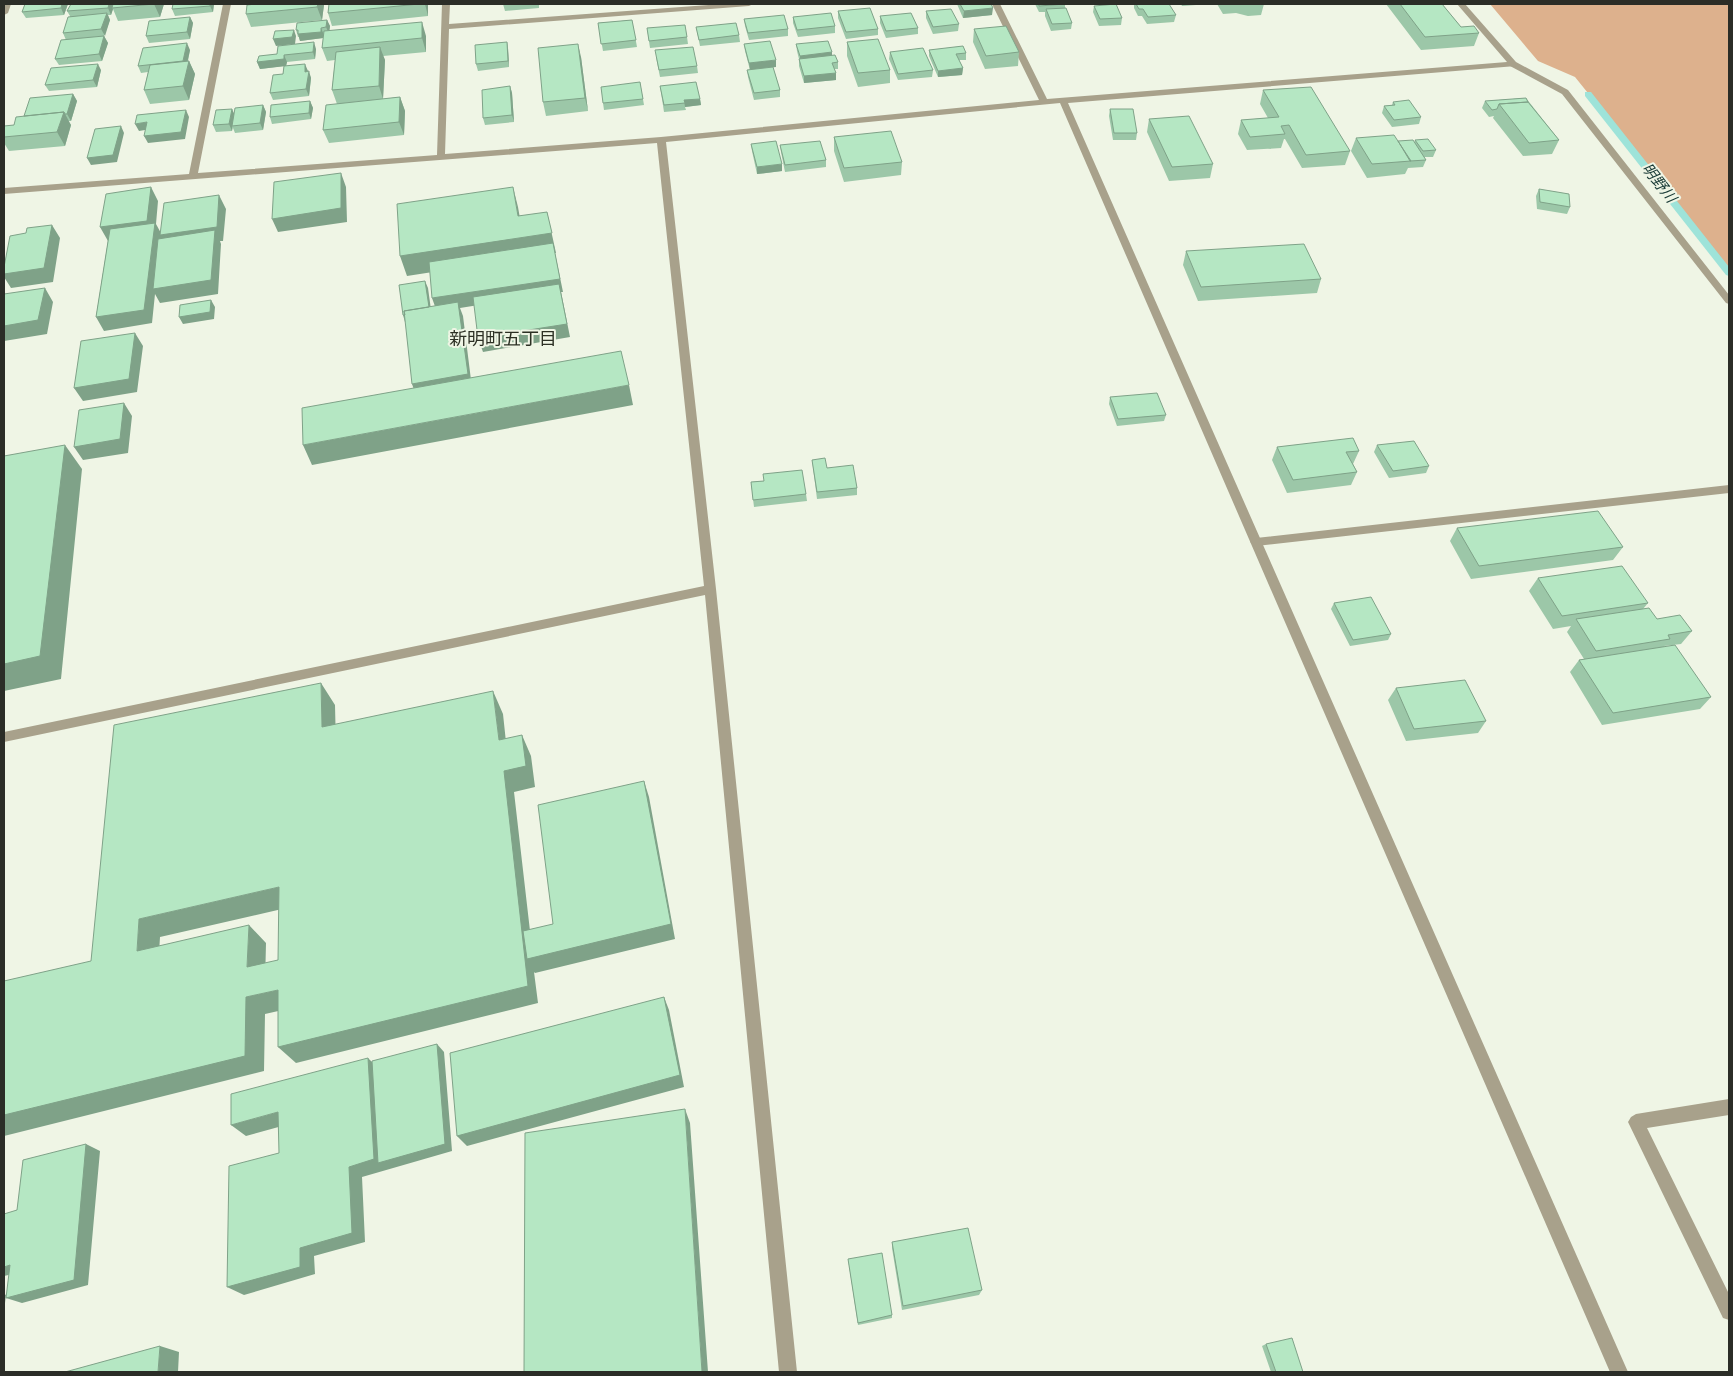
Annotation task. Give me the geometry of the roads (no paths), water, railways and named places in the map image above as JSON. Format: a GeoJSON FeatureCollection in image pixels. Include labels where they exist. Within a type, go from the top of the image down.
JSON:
{"type":"FeatureCollection","features":[{"type":"Feature","properties":{"kind":"street"},"geometry":{"type":"LineString","coordinates":[[4,13],[8,4]]}},
{"type":"Feature","properties":{"kind":"street"},"geometry":{"type":"LineString","coordinates":[[193,176],[227,4]]}},
{"type":"Feature","properties":{"kind":"street"},"geometry":{"type":"LineString","coordinates":[[441,156],[447,27],[446,4]]}},
{"type":"Feature","properties":{"kind":"street"},"geometry":{"type":"LineString","coordinates":[[447,27],[642,8],[749,4]]}},
{"type":"Feature","properties":{"kind":"street"},"geometry":{"type":"LineString","coordinates":[[996,4],[1044,102]]}},
{"type":"Feature","properties":{"kind":"street"},"geometry":{"type":"LineString","coordinates":[[1461,4],[1513,64],[1565,92],[1729,301]]}},
{"type":"Feature","properties":{"kind":"street"},"geometry":{"type":"LineString","coordinates":[[4,191],[661,140],[1044,102],[1513,64]]}},
{"type":"Feature","properties":{"kind":"street"},"geometry":{"type":"LineString","coordinates":[[1063,101],[1619,1372]]}},
{"type":"Feature","properties":{"kind":"street"},"geometry":{"type":"LineString","coordinates":[[661,140],[710,589],[788,1372]]}},
{"type":"Feature","properties":{"kind":"street"},"geometry":{"type":"LineString","coordinates":[[1256,542],[1729,489]]}},
{"type":"Feature","properties":{"kind":"street"},"geometry":{"type":"LineString","coordinates":[[4,737],[710,589]]}},
{"type":"Feature","properties":{"kind":"street"},"geometry":{"type":"LineString","coordinates":[[1729,1107],[1636,1122],[1729,1312]]}},
{"type":"Feature","properties":{"kind":"waterway","name":"明野川"},"geometry":{"type":"LineString","coordinates":[[1588,94],[1729,273]]}},
{"type":"Feature","properties":{"kind":"district","name":"新明町五丁目"},"geometry":{"type":"Point","coordinates":[503,339]}}]}
